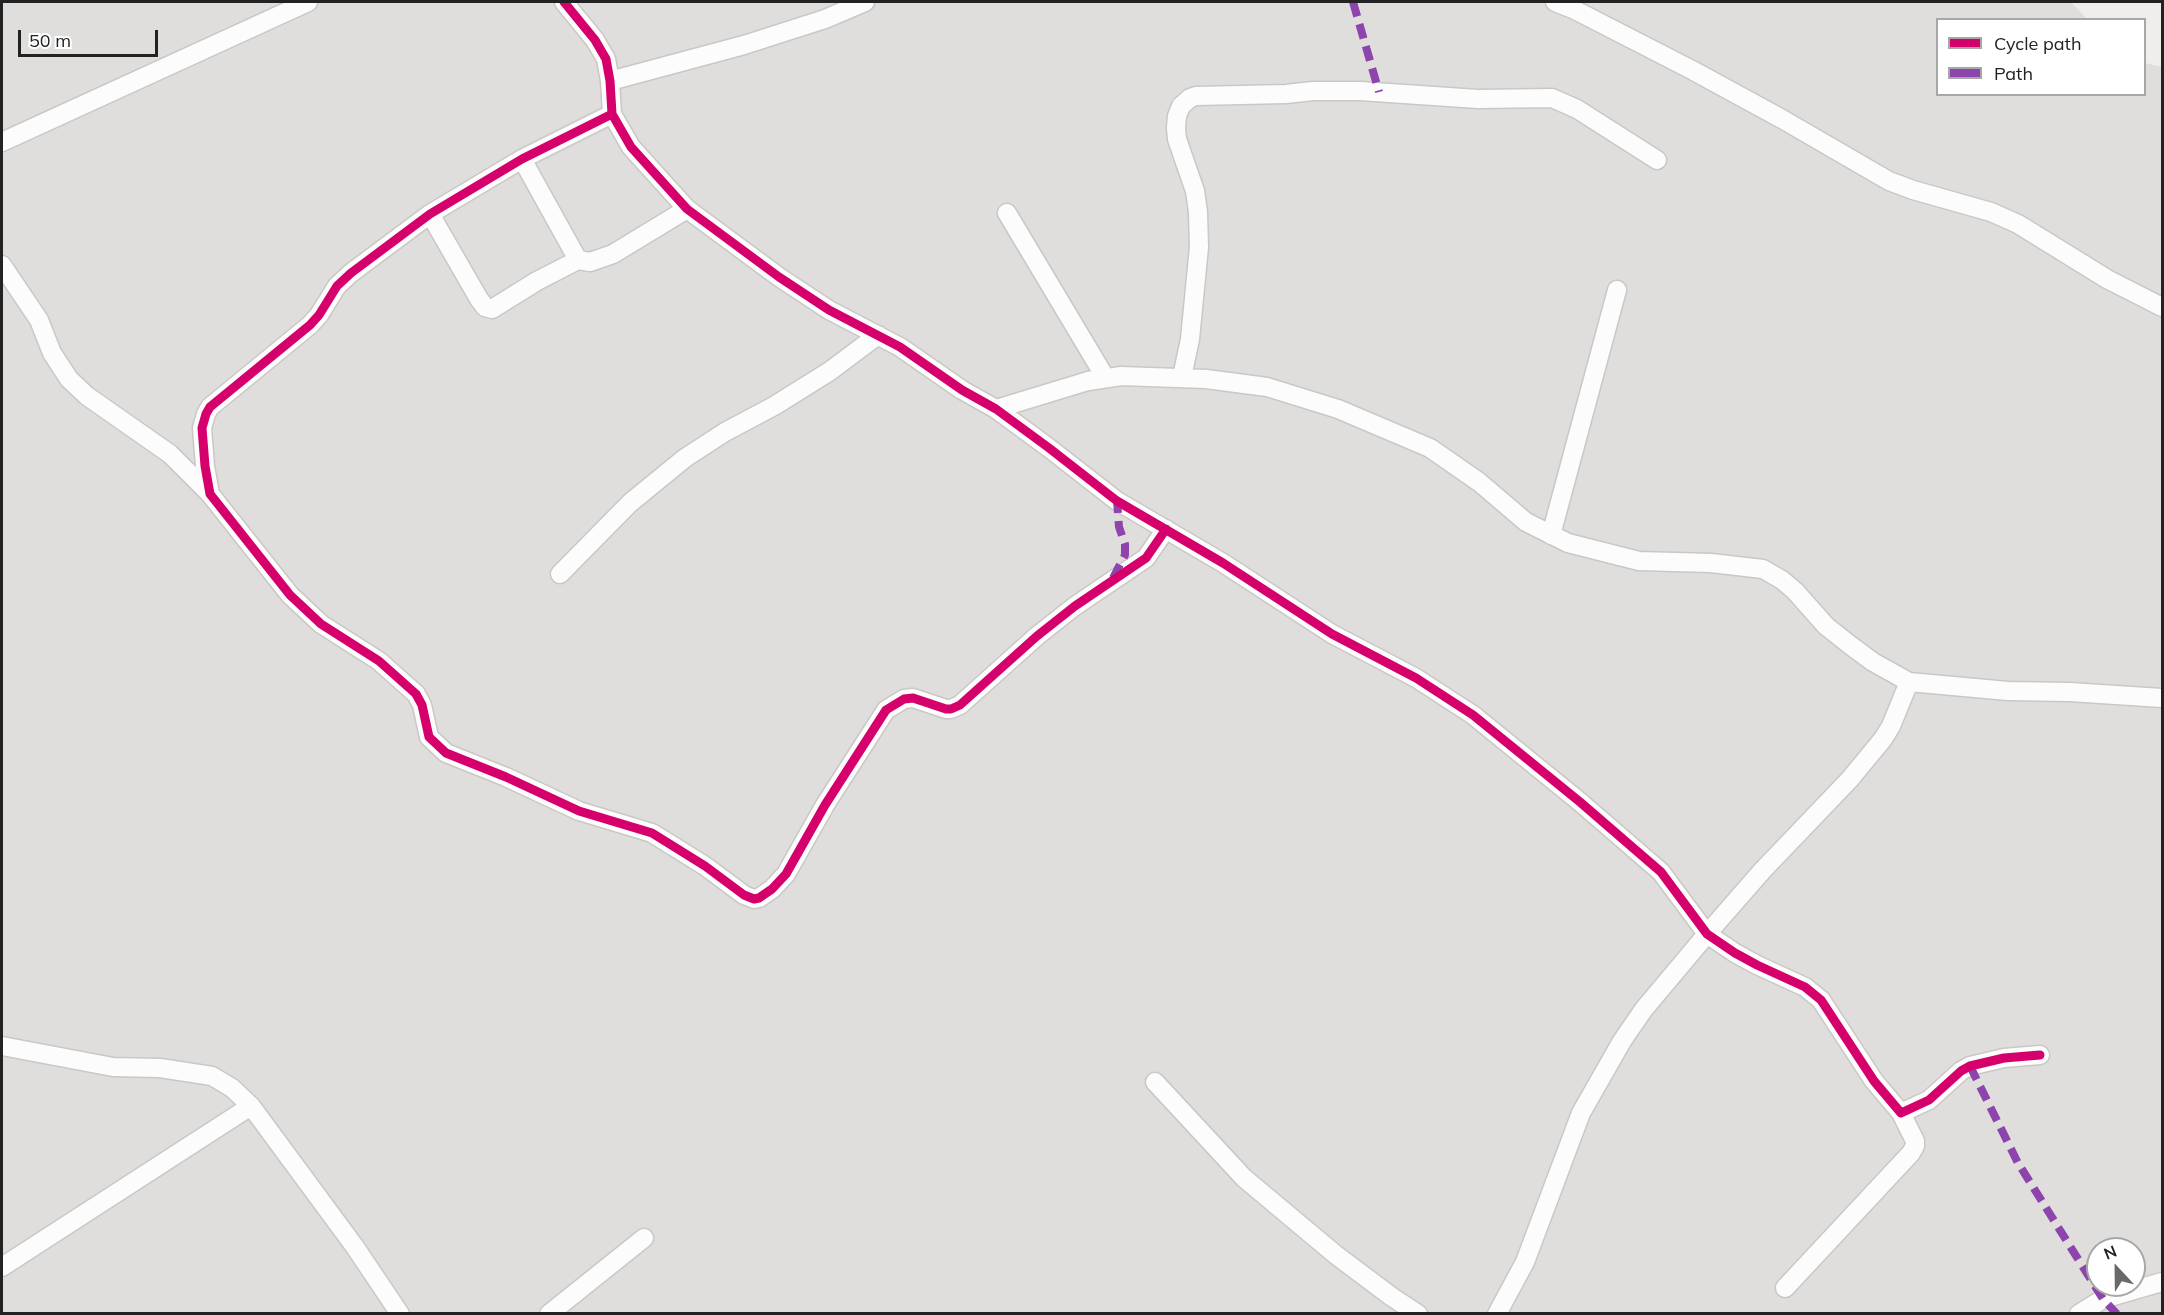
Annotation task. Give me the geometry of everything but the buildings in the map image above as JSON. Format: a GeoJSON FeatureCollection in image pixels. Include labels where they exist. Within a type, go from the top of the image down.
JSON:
{"type":"FeatureCollection","features":[{"type":"Feature","properties":{"kind":"street"},"geometry":{"type":"LineString","coordinates":[[2,142],[308,2]]}},
{"type":"Feature","properties":{"kind":"street"},"geometry":{"type":"LineString","coordinates":[[564,2],[595,40],[606,59],[612,114],[631,147],[687,209],[819,304],[919,358],[962,390],[996,410],[1117,501],[1223,563],[1332,634],[1416,678],[1473,715],[1580,802],[1661,872],[1707,934],[1757,965],[1805,987],[1821,1000],[1864,1068],[1901,1113],[1915,1141],[1915,1146],[1785,1288]]}},
{"type":"Feature","properties":{"kind":"street"},"geometry":{"type":"LineString","coordinates":[[610,81],[744,45],[825,19],[865,2]]}},
{"type":"Feature","properties":{"kind":"street"},"geometry":{"type":"LineString","coordinates":[[1555,2],[1692,70],[1889,181],[1971,206],[2018,224],[2107,279],[2163,307]]}},
{"type":"Feature","properties":{"kind":"street"},"geometry":{"type":"LineString","coordinates":[[1182,377],[1190,339],[1199,248],[1198,212],[1194,191],[1177,139],[1176,116],[1181,106],[1190,98],[1313,91],[1360,91],[1478,99],[1552,98],[1577,109],[1657,160]]}},
{"type":"Feature","properties":{"kind":"street"},"geometry":{"type":"LineString","coordinates":[[210,494],[202,428],[210,407],[310,325],[320,315],[337,285],[429,214],[522,159],[612,114]]}},
{"type":"Feature","properties":{"kind":"street"},"geometry":{"type":"LineString","coordinates":[[522,159],[578,260]]}},
{"type":"Feature","properties":{"kind":"street"},"geometry":{"type":"LineString","coordinates":[[429,214],[485,307],[492,309],[537,281],[578,260],[591,262],[613,254],[687,209]]}},
{"type":"Feature","properties":{"kind":"street"},"geometry":{"type":"LineString","coordinates":[[1007,213],[1105,377]]}},
{"type":"Feature","properties":{"kind":"street"},"geometry":{"type":"LineString","coordinates":[[2,265],[39,320],[52,353],[69,379],[87,396],[170,454],[210,494],[290,595],[321,624],[379,661],[416,694],[422,705],[429,737],[446,753],[506,777],[579,811],[652,833],[705,866],[744,895],[754,899],[764,895],[786,874],[825,805],[886,710],[904,699],[913,698],[946,709],[960,705],[1037,636],[1075,606],[1146,558],[1166,529]]}},
{"type":"Feature","properties":{"kind":"street"},"geometry":{"type":"LineString","coordinates":[[1551,535],[1617,290]]}},
{"type":"Feature","properties":{"kind":"street"},"geometry":{"type":"LineString","coordinates":[[560,574],[630,502],[668,471],[725,432],[774,406],[830,371],[878,335]]}},
{"type":"Feature","properties":{"kind":"street"},"geometry":{"type":"LineString","coordinates":[[996,410],[1105,377],[1182,377],[1234,381],[1267,387],[1338,409],[1430,448],[1461,468],[1526,522],[1568,543],[1639,561],[1711,563],[1763,569],[1796,591],[1826,626],[1850,645],[1873,662],[1909,682],[2008,691],[2163,698]]}},
{"type":"Feature","properties":{"kind":"street"},"geometry":{"type":"LineString","coordinates":[[1497,1314],[1525,1262],[1581,1113],[1644,1009],[1762,871],[1850,779],[1883,739],[1891,726],[1909,682]]}},
{"type":"Feature","properties":{"kind":"street"},"geometry":{"type":"LineString","coordinates":[[2,1046],[113,1067],[160,1068],[212,1076],[232,1088],[251,1106],[355,1247],[400,1314]]}},
{"type":"Feature","properties":{"kind":"street"},"geometry":{"type":"LineString","coordinates":[[1901,1113],[1929,1100],[1961,1071],[1970,1066],[2004,1058],[2040,1055]]}},
{"type":"Feature","properties":{"kind":"street"},"geometry":{"type":"LineString","coordinates":[[1155,1082],[1244,1178],[1336,1255],[1419,1314]]}},
{"type":"Feature","properties":{"kind":"street"},"geometry":{"type":"LineString","coordinates":[[2,1267],[251,1106]]}},
{"type":"Feature","properties":{"kind":"street"},"geometry":{"type":"LineString","coordinates":[[549,1314],[644,1238]]}},
{"type":"Feature","properties":{"kind":"street"},"geometry":{"type":"LineString","coordinates":[[2079,1314],[2103,1299],[2163,1282]]}},
{"type":"Feature","properties":{"kind":"shaded area"},"geometry":{"type":"Polygon","coordinates":[[[2,2],[2071,2],[2086,18],[1936,18],[1936,96],[2146,96],[2146,63],[2162,67],[2162,1313],[2,1314],[2,2]]]}},
{"type":"Feature","properties":{"kind":"marked path"},"geometry":{"type":"LineString","coordinates":[[1353,2],[1379,92]]}},
{"type":"Feature","properties":{"kind":"marked path"},"geometry":{"type":"LineString","coordinates":[[1113,578],[1125,555],[1125,544],[1119,527],[1117,501]]}},
{"type":"Feature","properties":{"kind":"marked path"},"geometry":{"type":"LineString","coordinates":[[1970,1066],[2018,1163],[2103,1299],[2117,1314]]}},
{"type":"Feature","properties":{"kind":"cycle path"},"geometry":{"type":"LineString","coordinates":[[564,2],[595,40],[606,59],[612,114],[631,147],[687,209],[779,277],[829,310],[900,347],[962,390],[996,409],[1117,501],[1223,563],[1332,634],[1416,678],[1473,715],[1580,802],[1661,872],[1707,934],[1757,965],[1805,987],[1821,1000],[1874,1081],[1901,1113],[1929,1100],[1961,1071],[1970,1066],[2004,1058],[2040,1055]]}},
{"type":"Feature","properties":{"kind":"cycle path"},"geometry":{"type":"LineString","coordinates":[[612,114],[522,159],[430,214],[351,273],[337,286],[310,325],[210,407],[202,428],[210,494],[290,595],[321,624],[379,661],[416,694],[422,705],[429,737],[446,753],[506,777],[579,811],[652,833],[705,866],[744,895],[754,899],[759,898],[772,889],[786,874],[825,805],[886,710],[904,699],[913,698],[946,709],[960,705],[1037,636],[1075,606],[1146,558],[1166,529]]}}]}
